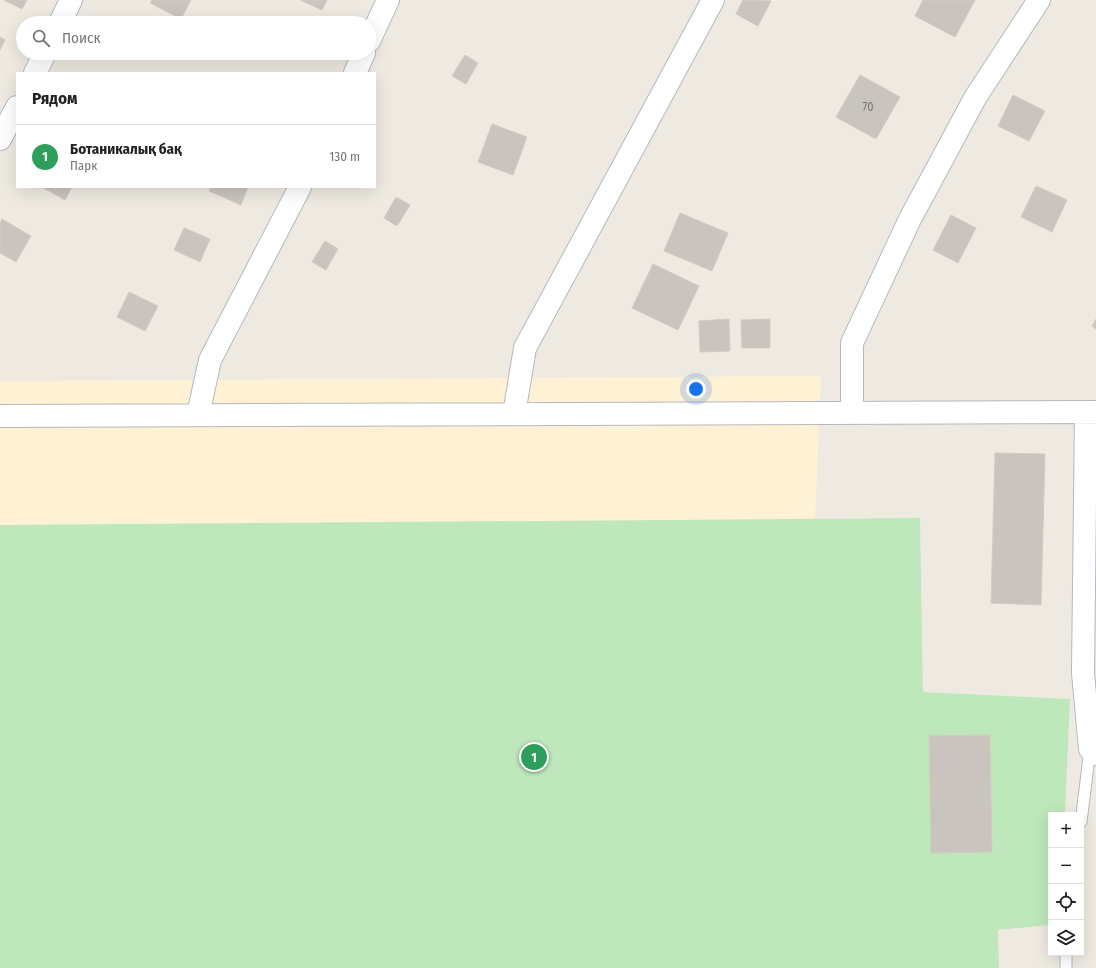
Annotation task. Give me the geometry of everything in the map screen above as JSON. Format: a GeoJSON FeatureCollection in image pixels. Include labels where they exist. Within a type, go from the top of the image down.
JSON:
{"type":"FeatureCollection","features":[{"type":"Feature","properties":{"kind":"street"},"geometry":{"type":"LineString","coordinates":[[63,16],[71,0]]}},
{"type":"Feature","properties":{"kind":"street"},"geometry":{"type":"LineString","coordinates":[[376,26],[388,0]]}},
{"type":"Feature","properties":{"kind":"street"},"geometry":{"type":"LineString","coordinates":[[514,414],[525,348],[713,0]]}},
{"type":"Feature","properties":{"kind":"street"},"geometry":{"type":"LineString","coordinates":[[852,413],[852,343],[910,219],[975,98],[1039,0]]}},
{"type":"Feature","properties":{"kind":"street"},"geometry":{"type":"LineString","coordinates":[[36,72],[42,60]]}},
{"type":"Feature","properties":{"kind":"street"},"geometry":{"type":"LineString","coordinates":[[354,72],[360,60]]}},
{"type":"Feature","properties":{"kind":"street"},"geometry":{"type":"LineString","coordinates":[[0,139],[16,109]]}},
{"type":"Feature","properties":{"kind":"street"},"geometry":{"type":"LineString","coordinates":[[198,415],[210,360],[299,188]]}},
{"type":"Feature","properties":{"kind":"street"},"geometry":{"type":"LineString","coordinates":[[0,416],[1091,412],[1083,673],[1093,752]]}},
{"type":"Feature","properties":{"kind":"lane"},"geometry":{"type":"LineString","coordinates":[[1083,812],[1093,752]]}},
{"type":"Feature","properties":{"kind":"lane"},"geometry":{"type":"LineString","coordinates":[[1066,956],[1066,968]]}},
{"type":"Feature","properties":{"kind":"shaded area"},"geometry":{"type":"Polygon","coordinates":[[[821,376],[815,519],[920,518],[923,692],[1070,699],[1065,812],[1048,812],[1048,925],[998,930],[999,968],[0,968],[0,381],[821,376]]]}},
{"type":"Feature","properties":{"kind":"green space"},"geometry":{"type":"Polygon","coordinates":[[[920,518],[923,692],[1070,699],[1065,812],[1048,812],[1048,925],[998,930],[999,968],[0,968],[0,525],[920,518]]]}},
{"type":"Feature","properties":{"kind":"building"},"geometry":{"type":"Polygon","coordinates":[[[4,0],[27,0],[22,9],[4,0]]]}},
{"type":"Feature","properties":{"kind":"building"},"geometry":{"type":"Polygon","coordinates":[[[152,0],[191,0],[183,16],[175,16],[150,3],[152,0]]]}},
{"type":"Feature","properties":{"kind":"building"},"geometry":{"type":"Polygon","coordinates":[[[300,0],[327,0],[322,10],[300,0]]]}},
{"type":"Feature","properties":{"kind":"building"},"geometry":{"type":"Polygon","coordinates":[[[743,0],[771,1],[758,26],[736,14],[743,0]]]}},
{"type":"Feature","properties":{"kind":"building"},"geometry":{"type":"Polygon","coordinates":[[[923,0],[975,0],[955,37],[915,16],[923,0]]]}},
{"type":"Feature","properties":{"kind":"building"},"geometry":{"type":"Polygon","coordinates":[[[0,37],[5,40],[0,50],[0,37]]]}},
{"type":"Feature","properties":{"kind":"building"},"geometry":{"type":"Polygon","coordinates":[[[465,55],[478,63],[466,84],[452,76],[465,55]]]}},
{"type":"Feature","properties":{"kind":"building"},"geometry":{"type":"Polygon","coordinates":[[[860,75],[900,97],[876,139],[836,117],[860,75]]]}},
{"type":"Feature","properties":{"kind":"building"},"geometry":{"type":"Polygon","coordinates":[[[1013,95],[1045,111],[1029,141],[998,126],[1013,95]]]}},
{"type":"Feature","properties":{"kind":"building"},"geometry":{"type":"Polygon","coordinates":[[[492,124],[527,137],[513,175],[478,162],[492,124]]]}},
{"type":"Feature","properties":{"kind":"building"},"geometry":{"type":"Polygon","coordinates":[[[1036,186],[1067,200],[1052,232],[1021,217],[1036,186]]]}},
{"type":"Feature","properties":{"kind":"building"},"geometry":{"type":"Polygon","coordinates":[[[44,188],[71,188],[65,200],[44,188]]]}},
{"type":"Feature","properties":{"kind":"building"},"geometry":{"type":"Polygon","coordinates":[[[210,188],[248,188],[241,205],[209,191],[210,188]]]}},
{"type":"Feature","properties":{"kind":"building"},"geometry":{"type":"Polygon","coordinates":[[[396,197],[410,205],[397,226],[384,218],[396,197]]]}},
{"type":"Feature","properties":{"kind":"building"},"geometry":{"type":"Polygon","coordinates":[[[680,213],[728,233],[712,271],[664,251],[680,213]]]}},
{"type":"Feature","properties":{"kind":"building"},"geometry":{"type":"Polygon","coordinates":[[[951,215],[976,228],[958,263],[933,250],[951,215]]]}},
{"type":"Feature","properties":{"kind":"building"},"geometry":{"type":"Polygon","coordinates":[[[2,219],[31,236],[16,262],[0,253],[0,223],[2,219]]]}},
{"type":"Feature","properties":{"kind":"building"},"geometry":{"type":"Polygon","coordinates":[[[184,228],[210,239],[200,262],[174,250],[184,228]]]}},
{"type":"Feature","properties":{"kind":"building"},"geometry":{"type":"Polygon","coordinates":[[[325,241],[338,249],[326,270],[312,262],[325,241]]]}},
{"type":"Feature","properties":{"kind":"building"},"geometry":{"type":"Polygon","coordinates":[[[653,264],[699,286],[678,330],[632,308],[653,264]]]}},
{"type":"Feature","properties":{"kind":"building"},"geometry":{"type":"Polygon","coordinates":[[[129,292],[158,306],[145,331],[117,317],[129,292]]]}},
{"type":"Feature","properties":{"kind":"building"},"geometry":{"type":"Polygon","coordinates":[[[729,319],[730,351],[700,352],[699,321],[729,319]]]}},
{"type":"Feature","properties":{"kind":"building"},"geometry":{"type":"Polygon","coordinates":[[[770,319],[770,348],[742,348],[741,320],[770,319]]]}},
{"type":"Feature","properties":{"kind":"building"},"geometry":{"type":"Polygon","coordinates":[[[1096,319],[1096,329],[1092,326],[1096,319]]]}},
{"type":"Feature","properties":{"kind":"building"},"geometry":{"type":"Polygon","coordinates":[[[995,453],[1045,454],[1041,605],[991,603],[995,453]]]}},
{"type":"Feature","properties":{"kind":"building"},"geometry":{"type":"Polygon","coordinates":[[[990,735],[992,852],[931,853],[929,736],[990,735]]]}},
{"type":"Feature","properties":{"kind":"place","name":"Ботаникалық бақ"},"geometry":{"type":"Point","coordinates":[534,757]}}]}
